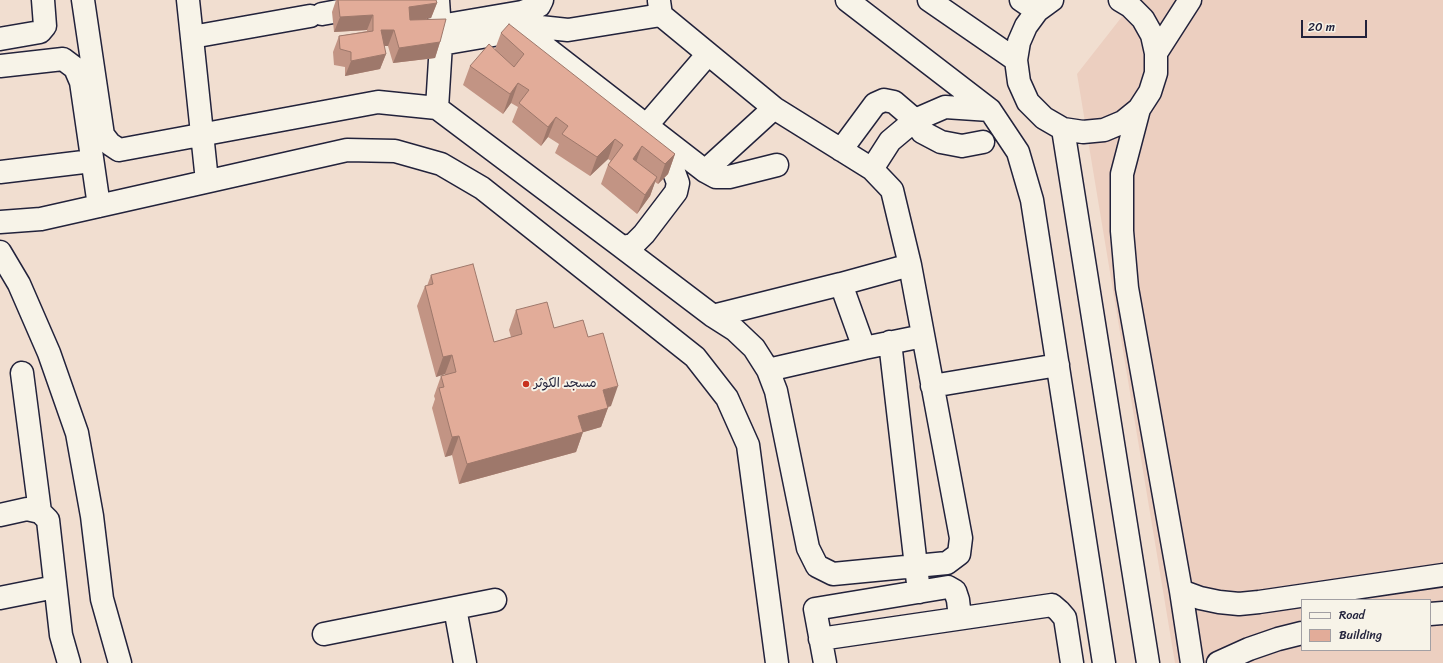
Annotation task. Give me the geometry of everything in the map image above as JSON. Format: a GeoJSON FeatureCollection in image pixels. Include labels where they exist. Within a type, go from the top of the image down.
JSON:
{"type":"FeatureCollection","features":[{"type":"Feature","properties":{"kind":"street"},"geometry":{"type":"LineString","coordinates":[[0,39],[40,32],[45,26],[43,0]]}},
{"type":"Feature","properties":{"kind":"street"},"geometry":{"type":"LineString","coordinates":[[83,0],[103,135],[110,144],[119,150],[378,102],[437,108],[712,316],[735,330],[754,348],[768,370],[776,391],[808,548],[817,566],[833,574],[947,563],[959,554],[961,538],[922,336],[910,265],[892,190],[872,169],[774,108],[708,54],[660,8],[568,30],[540,27],[523,30],[440,35]]}},
{"type":"Feature","properties":{"kind":"street"},"geometry":{"type":"LineString","coordinates":[[188,0],[207,181]]}},
{"type":"Feature","properties":{"kind":"street"},"geometry":{"type":"LineString","coordinates":[[191,30],[317,6],[400,0]]}},
{"type":"Feature","properties":{"kind":"street"},"geometry":{"type":"LineString","coordinates":[[437,108],[440,35],[438,0]]}},
{"type":"Feature","properties":{"kind":"street"},"geometry":{"type":"LineString","coordinates":[[440,35],[522,12],[539,6],[542,0]]}},
{"type":"Feature","properties":{"kind":"street"},"geometry":{"type":"LineString","coordinates":[[847,0],[990,110],[1018,152],[1032,200],[1104,663]]}},
{"type":"Feature","properties":{"kind":"street"},"geometry":{"type":"LineString","coordinates":[[929,0],[1016,60]]}},
{"type":"Feature","properties":{"kind":"street"},"geometry":{"type":"LineString","coordinates":[[1156,53],[1190,0]]}},
{"type":"Feature","properties":{"kind":"street"},"geometry":{"type":"LineString","coordinates":[[1037,4],[1018,42],[1016,60],[1019,82],[1028,102],[1044,118],[1063,129],[1083,132],[1104,130],[1123,122],[1139,109],[1150,92],[1156,73],[1156,53],[1152,35],[1143,19],[1128,2]]}},
{"type":"Feature","properties":{"kind":"street"},"geometry":{"type":"LineString","coordinates":[[523,30],[705,171],[716,177],[729,177],[777,165]]}},
{"type":"Feature","properties":{"kind":"street"},"geometry":{"type":"LineString","coordinates":[[646,126],[708,54]]}},
{"type":"Feature","properties":{"kind":"street"},"geometry":{"type":"LineString","coordinates":[[0,66],[63,59],[75,68],[81,82],[99,206]]}},
{"type":"Feature","properties":{"kind":"street"},"geometry":{"type":"LineString","coordinates":[[841,150],[875,104],[884,100],[894,102],[915,120],[922,132],[941,142],[962,146],[983,142]]}},
{"type":"Feature","properties":{"kind":"street"},"geometry":{"type":"LineString","coordinates":[[872,169],[890,141],[915,120],[945,107],[990,110]]}},
{"type":"Feature","properties":{"kind":"street"},"geometry":{"type":"LineString","coordinates":[[705,171],[774,108]]}},
{"type":"Feature","properties":{"kind":"street"},"geometry":{"type":"LineString","coordinates":[[602,109],[674,172],[678,183],[676,192],[644,234],[633,245],[622,247]]}},
{"type":"Feature","properties":{"kind":"street"},"geometry":{"type":"LineString","coordinates":[[1139,109],[1122,174],[1122,231],[1128,288],[1181,591],[1192,663]]}},
{"type":"Feature","properties":{"kind":"street"},"geometry":{"type":"LineString","coordinates":[[1063,129],[1148,663]]}},
{"type":"Feature","properties":{"kind":"street"},"geometry":{"type":"LineString","coordinates":[[0,222],[41,219],[347,150],[395,151],[441,164],[482,188],[695,357],[727,398],[748,445],[777,663]]}},
{"type":"Feature","properties":{"kind":"street"},"geometry":{"type":"LineString","coordinates":[[0,172],[92,162]]}},
{"type":"Feature","properties":{"kind":"street"},"geometry":{"type":"LineString","coordinates":[[0,252],[19,284],[49,353],[78,433],[92,516],[102,599],[120,663]]}},
{"type":"Feature","properties":{"kind":"street"},"geometry":{"type":"LineString","coordinates":[[712,316],[910,265]]}},
{"type":"Feature","properties":{"kind":"street"},"geometry":{"type":"LineString","coordinates":[[841,284],[864,348]]}},
{"type":"Feature","properties":{"kind":"street"},"geometry":{"type":"LineString","coordinates":[[768,370],[922,336]]}},
{"type":"Feature","properties":{"kind":"street"},"geometry":{"type":"LineString","coordinates":[[890,342],[919,592]]}},
{"type":"Feature","properties":{"kind":"street"},"geometry":{"type":"LineString","coordinates":[[932,386],[1058,365]]}},
{"type":"Feature","properties":{"kind":"street"},"geometry":{"type":"LineString","coordinates":[[22,373],[40,512]]}},
{"type":"Feature","properties":{"kind":"street"},"geometry":{"type":"LineString","coordinates":[[0,515],[27,509],[40,512],[48,520],[61,635],[69,663]]}},
{"type":"Feature","properties":{"kind":"street"},"geometry":{"type":"LineString","coordinates":[[1181,591],[1219,602],[1239,604],[1443,575]]}},
{"type":"Feature","properties":{"kind":"street"},"geometry":{"type":"LineString","coordinates":[[0,598],[55,587]]}},
{"type":"Feature","properties":{"kind":"street"},"geometry":{"type":"LineString","coordinates":[[825,663],[814,609],[948,587],[956,591],[960,618]]}},
{"type":"Feature","properties":{"kind":"street"},"geometry":{"type":"LineString","coordinates":[[324,634],[495,600]]}},
{"type":"Feature","properties":{"kind":"street"},"geometry":{"type":"LineString","coordinates":[[820,639],[1052,605],[1059,610],[1065,618],[1072,663]]}},
{"type":"Feature","properties":{"kind":"street"},"geometry":{"type":"LineString","coordinates":[[454,608],[465,663]]}},
{"type":"Feature","properties":{"kind":"street"},"geometry":{"type":"LineString","coordinates":[[1431,614],[1443,613]]}},
{"type":"Feature","properties":{"kind":"street"},"geometry":{"type":"LineString","coordinates":[[1218,663],[1249,649],[1301,633]]}},
{"type":"Feature","properties":{"kind":"shaded area"},"geometry":{"type":"Polygon","coordinates":[[[1135,0],[1443,0],[1443,663],[1175,663],[1077,74],[1135,0]]]}},
{"type":"Feature","properties":{"kind":"building"},"geometry":{"type":"Polygon","coordinates":[[[338,0],[436,0],[437,3],[409,7],[410,20],[446,19],[440,42],[399,48],[394,30],[381,30],[386,54],[351,61],[351,52],[340,49],[339,36],[373,31],[373,15],[340,17],[338,0]]]}},
{"type":"Feature","properties":{"kind":"building"},"geometry":{"type":"Polygon","coordinates":[[[509,24],[675,154],[665,164],[642,146],[633,159],[657,177],[645,195],[608,165],[623,145],[615,139],[597,157],[562,134],[568,126],[556,117],[548,127],[519,103],[529,90],[518,83],[510,94],[470,66],[489,44],[514,67],[524,54],[501,33],[509,24]]]}},
{"type":"Feature","properties":{"kind":"building","name":"مسجد الكوثر"},"geometry":{"type":"Polygon","coordinates":[[[473,264],[494,342],[522,334],[516,310],[547,302],[554,328],[583,320],[588,337],[603,333],[618,386],[603,390],[608,408],[578,416],[583,432],[467,464],[459,436],[452,437],[439,388],[444,387],[441,376],[456,372],[452,355],[443,357],[425,286],[433,284],[431,275],[473,264]]]}},
{"type":"Feature","properties":{"kind":"place","name":"مسجد الكوثر"},"geometry":{"type":"Point","coordinates":[526,384]}}]}
